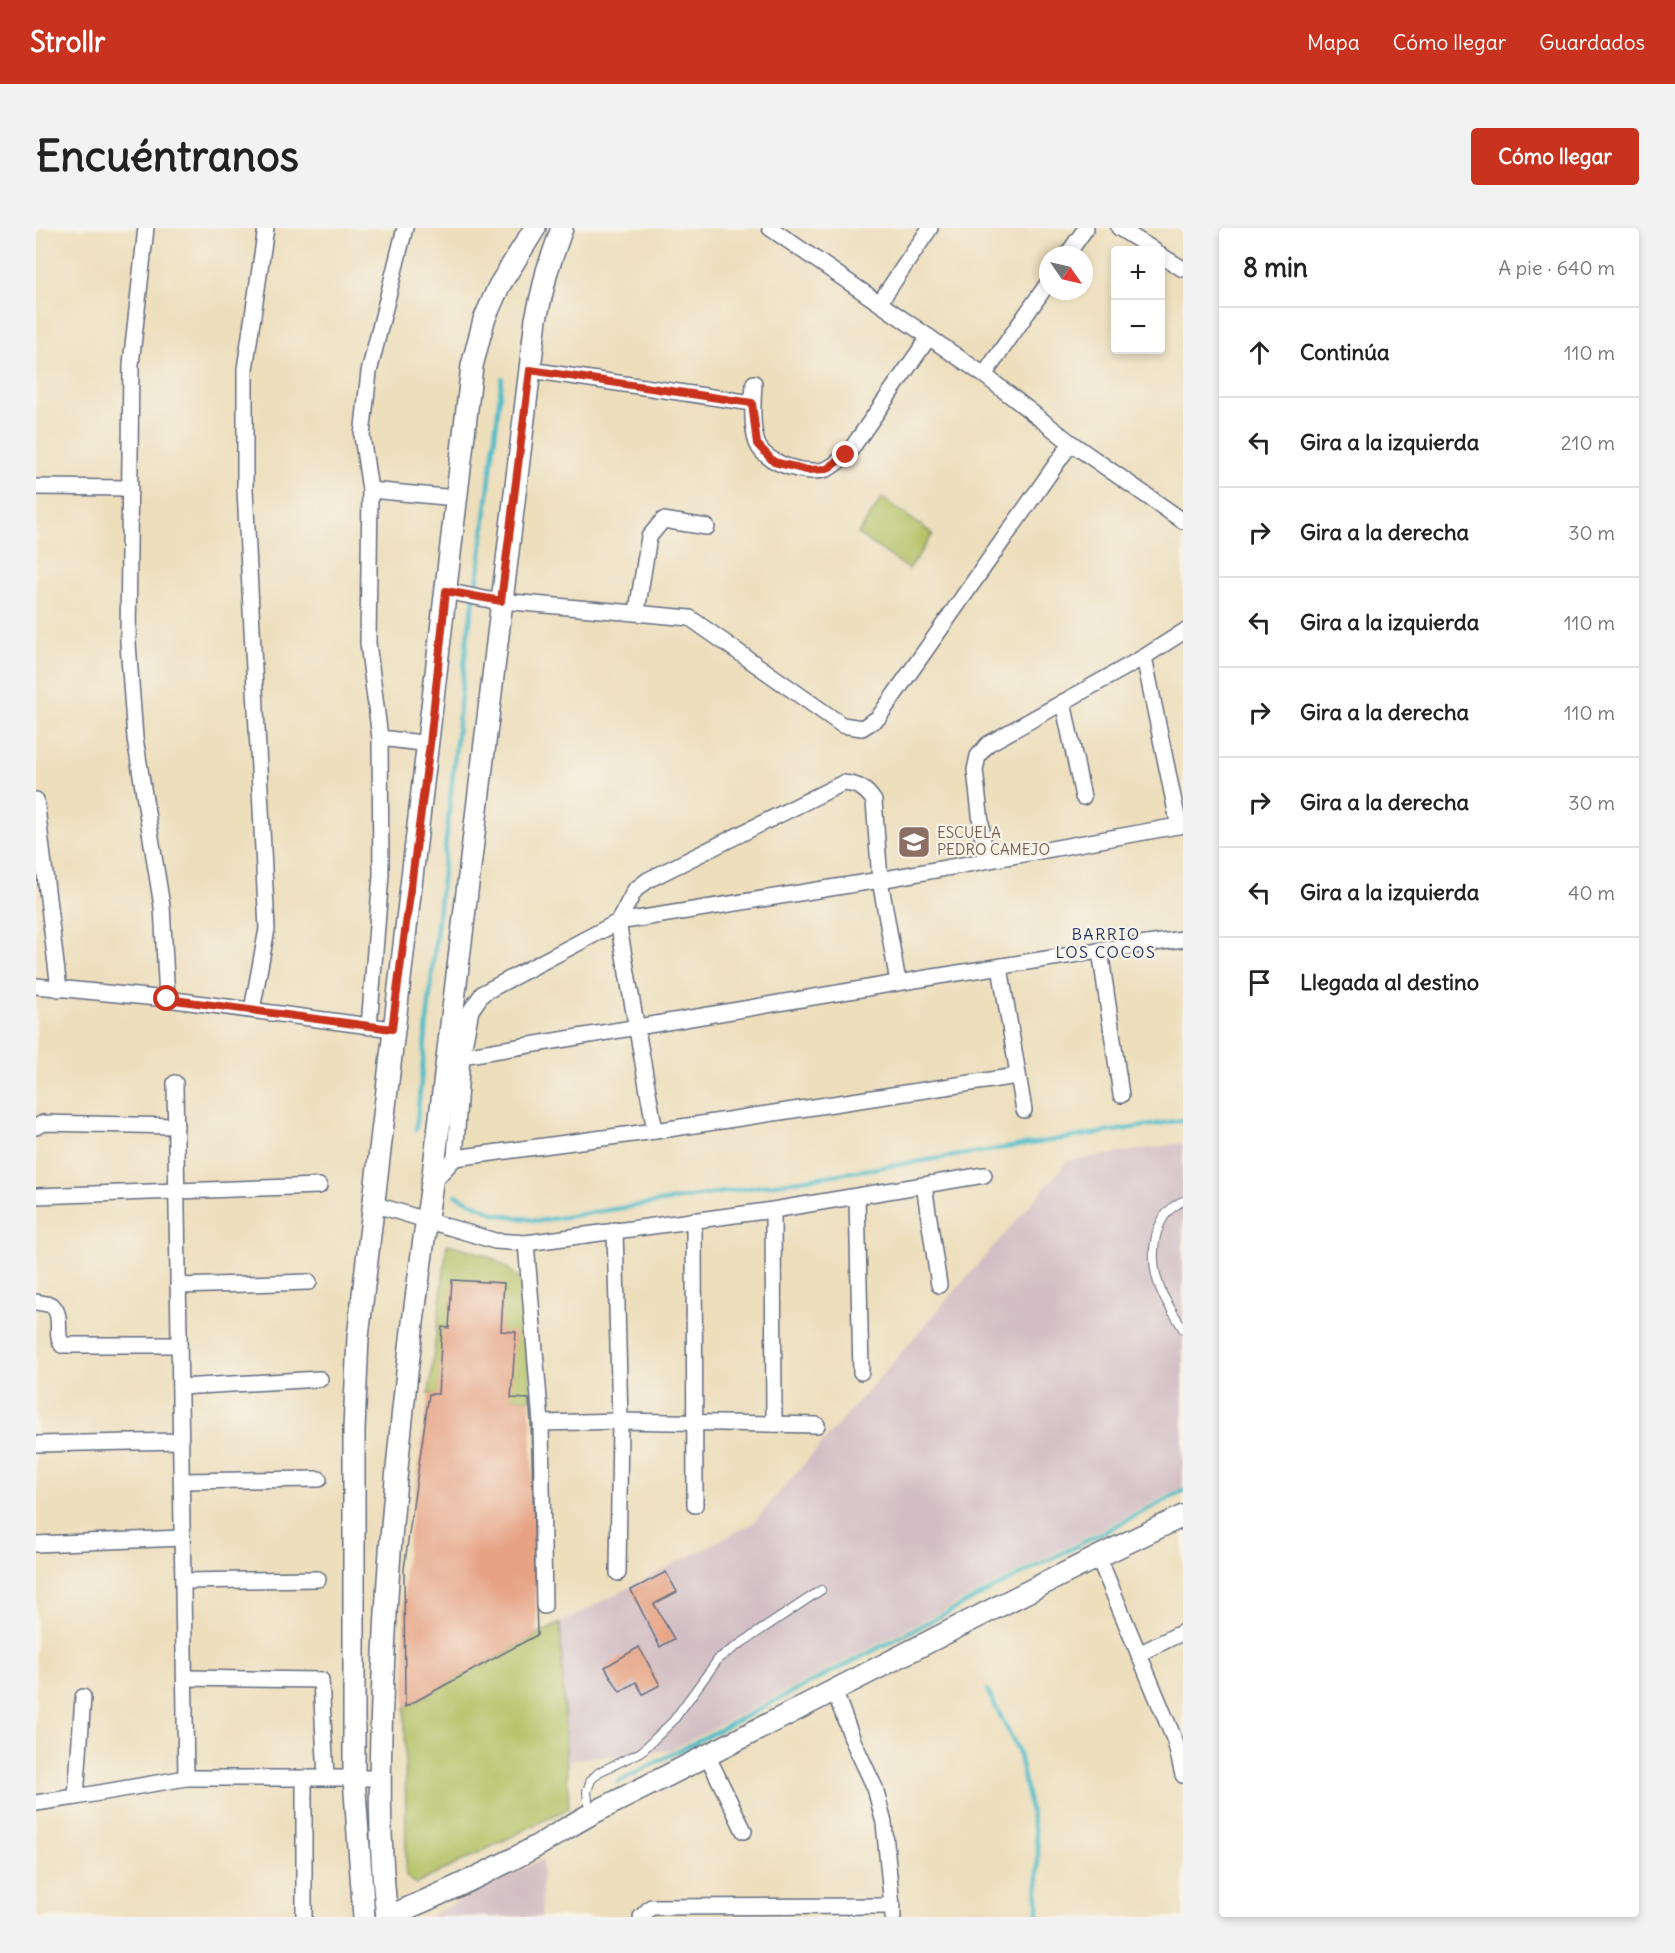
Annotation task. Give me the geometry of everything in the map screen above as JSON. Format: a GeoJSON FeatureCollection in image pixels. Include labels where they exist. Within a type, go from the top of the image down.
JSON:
{"type":"FeatureCollection","features":[{"type":"Feature","properties":{"kind":"main road"},"geometry":{"type":"LineString","coordinates":[[535,228],[499,286],[484,320],[472,366],[456,498],[452,592],[392,1029],[358,1337],[354,1429],[354,1778],[372,1874],[387,1917],[467,1882],[527,1852],[590,1815],[708,1757],[834,1690],[1098,1556],[1183,1516]]}},
{"type":"Feature","properties":{"kind":"main road"},"geometry":{"type":"LineString","coordinates":[[364,1917],[372,1874],[380,1778],[390,1535],[415,1293],[432,1183],[496,600],[538,309],[547,271],[562,228]]}},
{"type":"Feature","properties":{"kind":"street"},"geometry":{"type":"LineString","coordinates":[[146,228],[131,364],[128,643],[135,738],[162,906],[167,999]]}},
{"type":"Feature","properties":{"kind":"street"},"geometry":{"type":"LineString","coordinates":[[252,1010],[267,928],[247,546],[245,369],[266,228]]}},
{"type":"Feature","properties":{"kind":"street"},"geometry":{"type":"LineString","coordinates":[[369,1027],[381,875],[380,738],[368,642],[370,490],[362,436],[369,372],[405,228]]}},
{"type":"Feature","properties":{"kind":"street"},"geometry":{"type":"LineString","coordinates":[[770,228],[984,375],[1071,443],[1183,521]]}},
{"type":"Feature","properties":{"kind":"street"},"geometry":{"type":"LineString","coordinates":[[880,302],[930,228]]}},
{"type":"Feature","properties":{"kind":"street"},"geometry":{"type":"LineString","coordinates":[[1073,246],[1086,228]]}},
{"type":"Feature","properties":{"kind":"street"},"geometry":{"type":"LineString","coordinates":[[1119,228],[1148,246]]}},
{"type":"Feature","properties":{"kind":"street"},"geometry":{"type":"LineString","coordinates":[[1165,258],[1183,269]]}},
{"type":"Feature","properties":{"kind":"street"},"geometry":{"type":"LineString","coordinates":[[984,375],[1039,296]]}},
{"type":"Feature","properties":{"kind":"street"},"geometry":{"type":"LineString","coordinates":[[754,383],[752,403],[757,444],[774,462],[807,470],[827,469],[846,455],[929,337]]}},
{"type":"Feature","properties":{"kind":"street"},"geometry":{"type":"LineString","coordinates":[[530,370],[752,403]]}},
{"type":"Feature","properties":{"kind":"street"},"geometry":{"type":"LineString","coordinates":[[452,592],[496,600],[638,611],[690,618],[842,725],[862,728],[878,718],[1071,443]]}},
{"type":"Feature","properties":{"kind":"street"},"geometry":{"type":"LineString","coordinates":[[36,487],[130,488]]}},
{"type":"Feature","properties":{"kind":"street"},"geometry":{"type":"LineString","coordinates":[[370,490],[456,498]]}},
{"type":"Feature","properties":{"kind":"street"},"geometry":{"type":"LineString","coordinates":[[638,611],[649,537],[654,527],[663,520],[707,527]]}},
{"type":"Feature","properties":{"kind":"street"},"geometry":{"type":"LineString","coordinates":[[985,859],[975,770],[978,756],[988,744],[1144,657],[1183,632]]}},
{"type":"Feature","properties":{"kind":"street"},"geometry":{"type":"LineString","coordinates":[[432,1183],[455,1158],[462,1056],[471,1010],[483,993],[618,922],[880,880],[985,859],[1181,826],[1144,657]]}},
{"type":"Feature","properties":{"kind":"street"},"geometry":{"type":"LineString","coordinates":[[1063,702],[1083,797]]}},
{"type":"Feature","properties":{"kind":"street"},"geometry":{"type":"LineString","coordinates":[[380,738],[430,744]]}},
{"type":"Feature","properties":{"kind":"street"},"geometry":{"type":"LineString","coordinates":[[655,1131],[618,922],[635,890],[648,880],[843,783],[863,788],[874,801],[880,880],[898,982]]}},
{"type":"Feature","properties":{"kind":"street"},"geometry":{"type":"LineString","coordinates":[[36,800],[60,989]]}},
{"type":"Feature","properties":{"kind":"street"},"geometry":{"type":"LineString","coordinates":[[462,1056],[636,1029],[898,982],[1183,939]]}},
{"type":"Feature","properties":{"kind":"street"},"geometry":{"type":"LineString","coordinates":[[1100,950],[1121,1095]]}},
{"type":"Feature","properties":{"kind":"street"},"geometry":{"type":"LineString","coordinates":[[1000,967],[1024,1110]]}},
{"type":"Feature","properties":{"kind":"street"},"geometry":{"type":"LineString","coordinates":[[36,986],[167,999],[392,1029]]}},
{"type":"Feature","properties":{"kind":"street"},"geometry":{"type":"LineString","coordinates":[[455,1158],[655,1131],[1017,1076]]}},
{"type":"Feature","properties":{"kind":"street"},"geometry":{"type":"LineString","coordinates":[[175,1083],[186,1778]]}},
{"type":"Feature","properties":{"kind":"street"},"geometry":{"type":"LineString","coordinates":[[36,1127],[43,1123],[176,1126]]}},
{"type":"Feature","properties":{"kind":"street"},"geometry":{"type":"LineString","coordinates":[[373,1204],[495,1241],[526,1243],[857,1197],[984,1175]]}},
{"type":"Feature","properties":{"kind":"street"},"geometry":{"type":"LineString","coordinates":[[924,1185],[939,1285]]}},
{"type":"Feature","properties":{"kind":"street"},"geometry":{"type":"LineString","coordinates":[[36,1196],[177,1189],[319,1186]]}},
{"type":"Feature","properties":{"kind":"street"},"geometry":{"type":"LineString","coordinates":[[857,1197],[861,1372]]}},
{"type":"Feature","properties":{"kind":"street"},"geometry":{"type":"LineString","coordinates":[[773,1209],[774,1424]]}},
{"type":"Feature","properties":{"kind":"street"},"geometry":{"type":"LineString","coordinates":[[694,1220],[697,1422],[695,1505]]}},
{"type":"Feature","properties":{"kind":"street"},"geometry":{"type":"LineString","coordinates":[[615,1230],[620,1421],[618,1573]]}},
{"type":"Feature","properties":{"kind":"street"},"geometry":{"type":"LineString","coordinates":[[526,1243],[541,1424],[544,1606]]}},
{"type":"Feature","properties":{"kind":"street"},"geometry":{"type":"LineString","coordinates":[[178,1286],[309,1282]]}},
{"type":"Feature","properties":{"kind":"street"},"geometry":{"type":"LineString","coordinates":[[36,1302],[52,1305],[58,1312],[59,1339],[62,1345],[179,1345]]}},
{"type":"Feature","properties":{"kind":"street"},"geometry":{"type":"LineString","coordinates":[[180,1386],[320,1379]]}},
{"type":"Feature","properties":{"kind":"street"},"geometry":{"type":"LineString","coordinates":[[541,1424],[620,1421],[817,1425]]}},
{"type":"Feature","properties":{"kind":"street"},"geometry":{"type":"LineString","coordinates":[[36,1444],[181,1441]]}},
{"type":"Feature","properties":{"kind":"street"},"geometry":{"type":"LineString","coordinates":[[182,1481],[319,1479]]}},
{"type":"Feature","properties":{"kind":"street"},"geometry":{"type":"LineString","coordinates":[[36,1544],[182,1538]]}},
{"type":"Feature","properties":{"kind":"street"},"geometry":{"type":"LineString","coordinates":[[1098,1556],[1175,1741],[1183,1775]]}},
{"type":"Feature","properties":{"kind":"street"},"geometry":{"type":"LineString","coordinates":[[183,1581],[318,1579]]}},
{"type":"Feature","properties":{"kind":"street"},"geometry":{"type":"LineString","coordinates":[[1139,1654],[1183,1632]]}},
{"type":"Feature","properties":{"kind":"street"},"geometry":{"type":"LineString","coordinates":[[185,1678],[321,1680],[326,1778]]}},
{"type":"Feature","properties":{"kind":"street"},"geometry":{"type":"LineString","coordinates":[[641,1917],[651,1907],[893,1912],[884,1823],[876,1788],[834,1690]]}},
{"type":"Feature","properties":{"kind":"street"},"geometry":{"type":"LineString","coordinates":[[76,1797],[82,1697]]}},
{"type":"Feature","properties":{"kind":"street"},"geometry":{"type":"LineString","coordinates":[[708,1757],[744,1831]]}},
{"type":"Feature","properties":{"kind":"street"},"geometry":{"type":"LineString","coordinates":[[36,1803],[186,1778],[380,1778]]}},
{"type":"Feature","properties":{"kind":"street"},"geometry":{"type":"LineString","coordinates":[[304,1778],[304,1917]]}},
{"type":"Feature","properties":{"kind":"lane"},"geometry":{"type":"LineString","coordinates":[[1183,1201],[1167,1214],[1159,1226],[1153,1257],[1160,1288],[1183,1329]]}},
{"type":"Feature","properties":{"kind":"lane"},"geometry":{"type":"LineString","coordinates":[[590,1815],[587,1791],[591,1780],[599,1772],[641,1752],[673,1721],[719,1658],[821,1590]]}},
{"type":"Feature","properties":{"kind":"shaded area"},"geometry":{"type":"Polygon","coordinates":[[[1183,1143],[1183,1487],[671,1750],[567,1760],[560,1623],[752,1524],[1068,1161],[1183,1143]]]}},
{"type":"Feature","properties":{"kind":"shaded area"},"geometry":{"type":"Polygon","coordinates":[[[543,1859],[541,1917],[428,1917],[543,1859]]]}},
{"type":"Feature","properties":{"kind":"green space"},"geometry":{"type":"Polygon","coordinates":[[[882,498],[933,534],[909,569],[858,534],[882,498]]]}},
{"type":"Feature","properties":{"kind":"green space"},"geometry":{"type":"Polygon","coordinates":[[[447,1244],[493,1259],[512,1272],[527,1291],[531,1399],[429,1394],[447,1244]]]}},
{"type":"Feature","properties":{"kind":"green space"},"geometry":{"type":"Polygon","coordinates":[[[560,1623],[569,1808],[416,1884],[406,1876],[405,1707],[560,1623]]]}},
{"type":"Feature","properties":{"kind":"building"},"geometry":{"type":"Polygon","coordinates":[[[452,1280],[504,1283],[501,1331],[516,1332],[511,1398],[529,1399],[537,1635],[405,1707],[404,1569],[429,1394],[438,1394],[442,1327],[449,1328],[452,1280]]]}},
{"type":"Feature","properties":{"kind":"building"},"geometry":{"type":"Polygon","coordinates":[[[666,1572],[677,1592],[654,1604],[674,1639],[660,1647],[631,1590],[666,1572]]]}},
{"type":"Feature","properties":{"kind":"building"},"geometry":{"type":"Polygon","coordinates":[[[639,1647],[660,1685],[643,1694],[636,1682],[620,1692],[605,1667],[639,1647]]]}},
{"type":"Feature","properties":{"kind":"waterway"},"geometry":{"type":"LineString","coordinates":[[416,1129],[467,638],[478,577],[502,378]]}},
{"type":"Feature","properties":{"kind":"waterway"},"geometry":{"type":"LineString","coordinates":[[456,1195],[496,1214],[539,1221],[1183,1120]]}},
{"type":"Feature","properties":{"kind":"waterway"},"geometry":{"type":"LineString","coordinates":[[618,1782],[1183,1491]]}},
{"type":"Feature","properties":{"kind":"waterway"},"geometry":{"type":"LineString","coordinates":[[987,1690],[1018,1750],[1038,1848],[1038,1917]]}},
{"type":"Feature","properties":{"kind":"place","name":"ESCUELA PEDRO CAMEJO"},"geometry":{"type":"Point","coordinates":[914,842]}},
{"type":"Feature","properties":{"kind":"district","name":"BARRIO LOS COCOS"},"geometry":{"type":"Point","coordinates":[1106,943]}},
{"type":"Feature","properties":{"kind":"route"},"geometry":{"type":"LineString","coordinates":[[167,999],[392,1029],[430,744],[446,591],[501,601],[530,370],[752,403],[757,444],[774,462],[807,470],[827,469],[846,455]]}}]}
